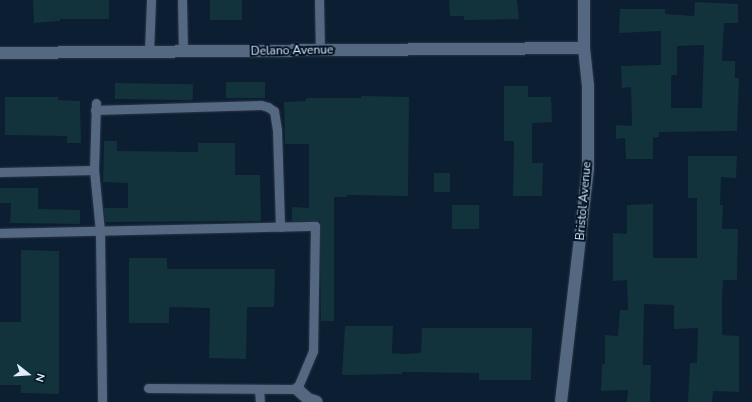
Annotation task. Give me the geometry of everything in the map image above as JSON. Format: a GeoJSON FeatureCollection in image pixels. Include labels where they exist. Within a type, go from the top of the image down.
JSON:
{"type":"FeatureCollection","features":[{"type":"Feature","properties":{"kind":"street","name":"Bristol Avenue"},"geometry":{"type":"LineString","coordinates":[[561,402],[588,169],[588,86],[584,48],[584,0]]}},
{"type":"Feature","properties":{"kind":"street","name":"Delano Avenue"},"geometry":{"type":"LineString","coordinates":[[0,53],[584,48]]}},
{"type":"Feature","properties":{"kind":"street"},"geometry":{"type":"LineString","coordinates":[[297,389],[308,399],[317,402]]}},
{"type":"Feature","properties":{"kind":"lane"},"geometry":{"type":"LineString","coordinates":[[149,52],[151,0]]}},
{"type":"Feature","properties":{"kind":"lane"},"geometry":{"type":"LineString","coordinates":[[182,0],[183,52]]}},
{"type":"Feature","properties":{"kind":"lane"},"geometry":{"type":"LineString","coordinates":[[319,0],[320,50]]}},
{"type":"Feature","properties":{"kind":"lane"},"geometry":{"type":"LineString","coordinates":[[102,402],[100,231],[94,170],[95,106],[261,105],[268,107],[274,111],[277,130],[280,227]]}},
{"type":"Feature","properties":{"kind":"lane"},"geometry":{"type":"LineString","coordinates":[[0,172],[94,170]]}},
{"type":"Feature","properties":{"kind":"lane"},"geometry":{"type":"LineString","coordinates":[[0,233],[315,226],[313,351],[297,389],[148,388]]}},
{"type":"Feature","properties":{"kind":"lane"},"geometry":{"type":"LineString","coordinates":[[259,389],[260,402]]}},
{"type":"Feature","properties":{"kind":"building"},"geometry":{"type":"Polygon","coordinates":[[[33,0],[109,0],[109,19],[60,19],[60,21],[34,23],[33,0]]]}},
{"type":"Feature","properties":{"kind":"building"},"geometry":{"type":"Polygon","coordinates":[[[210,0],[242,0],[242,20],[210,20],[210,0]]]}},
{"type":"Feature","properties":{"kind":"building"},"geometry":{"type":"Polygon","coordinates":[[[449,0],[517,0],[519,19],[464,20],[464,16],[450,16],[449,0]]]}},
{"type":"Feature","properties":{"kind":"building"},"geometry":{"type":"Polygon","coordinates":[[[695,2],[738,4],[738,23],[724,23],[722,61],[735,61],[735,78],[739,78],[737,131],[659,132],[659,137],[653,138],[653,159],[626,159],[625,138],[616,139],[616,125],[632,126],[631,87],[622,88],[621,66],[661,65],[661,31],[619,33],[620,9],[665,9],[665,14],[694,16],[695,2]],[[704,45],[677,46],[677,75],[671,75],[671,108],[702,108],[704,45]]]}},
{"type":"Feature","properties":{"kind":"building"},"geometry":{"type":"Polygon","coordinates":[[[226,82],[265,82],[265,98],[226,98],[226,82]]]}},
{"type":"Feature","properties":{"kind":"building"},"geometry":{"type":"Polygon","coordinates":[[[115,83],[193,84],[193,100],[115,99],[115,83]]]}},
{"type":"Feature","properties":{"kind":"building"},"geometry":{"type":"Polygon","coordinates":[[[504,86],[528,86],[528,97],[551,97],[552,122],[532,123],[532,163],[543,163],[542,196],[513,196],[514,143],[513,141],[504,141],[504,86]]]}},
{"type":"Feature","properties":{"kind":"building"},"geometry":{"type":"Polygon","coordinates":[[[361,96],[409,97],[408,196],[347,195],[347,197],[334,197],[334,321],[321,321],[320,221],[292,221],[292,207],[309,208],[309,144],[285,144],[284,102],[306,101],[306,98],[361,98],[361,96]]]}},
{"type":"Feature","properties":{"kind":"building"},"geometry":{"type":"Polygon","coordinates":[[[5,97],[58,97],[58,100],[80,101],[81,143],[67,143],[67,136],[5,135],[5,97]]]}},
{"type":"Feature","properties":{"kind":"building"},"geometry":{"type":"Polygon","coordinates":[[[104,141],[117,141],[117,151],[198,152],[198,143],[235,143],[235,175],[260,175],[261,221],[105,222],[104,208],[128,208],[128,183],[103,182],[104,141]]]}},
{"type":"Feature","properties":{"kind":"building"},"geometry":{"type":"Polygon","coordinates":[[[688,156],[737,156],[736,178],[721,177],[720,205],[723,205],[722,229],[738,229],[737,280],[723,280],[722,335],[739,336],[739,392],[713,391],[712,402],[688,402],[690,363],[697,363],[698,328],[674,329],[674,305],[644,304],[643,365],[651,365],[650,402],[627,402],[628,390],[601,391],[602,364],[605,364],[605,335],[618,336],[620,310],[628,310],[627,280],[613,281],[613,233],[627,234],[627,205],[653,204],[653,258],[697,258],[697,198],[688,198],[688,156]]]}},
{"type":"Feature","properties":{"kind":"building"},"geometry":{"type":"Polygon","coordinates":[[[434,173],[450,173],[450,192],[434,192],[434,173]]]}},
{"type":"Feature","properties":{"kind":"building"},"geometry":{"type":"Polygon","coordinates":[[[0,188],[38,188],[38,209],[80,210],[80,224],[10,223],[11,203],[0,203],[0,188]]]}},
{"type":"Feature","properties":{"kind":"building"},"geometry":{"type":"Polygon","coordinates":[[[452,205],[479,205],[479,229],[452,229],[452,205]]]}},
{"type":"Feature","properties":{"kind":"building"},"geometry":{"type":"Polygon","coordinates":[[[21,250],[59,251],[59,394],[21,393],[21,385],[0,385],[0,322],[21,322],[21,250]]]}},
{"type":"Feature","properties":{"kind":"building"},"geometry":{"type":"Polygon","coordinates":[[[129,258],[167,258],[167,269],[275,269],[274,307],[247,307],[246,359],[209,358],[210,308],[169,307],[169,323],[129,323],[129,258]]]}},
{"type":"Feature","properties":{"kind":"building"},"geometry":{"type":"Polygon","coordinates":[[[345,326],[393,326],[392,353],[406,354],[421,353],[422,328],[532,328],[531,380],[479,380],[479,373],[402,372],[402,374],[342,375],[345,326]]]}}]}
